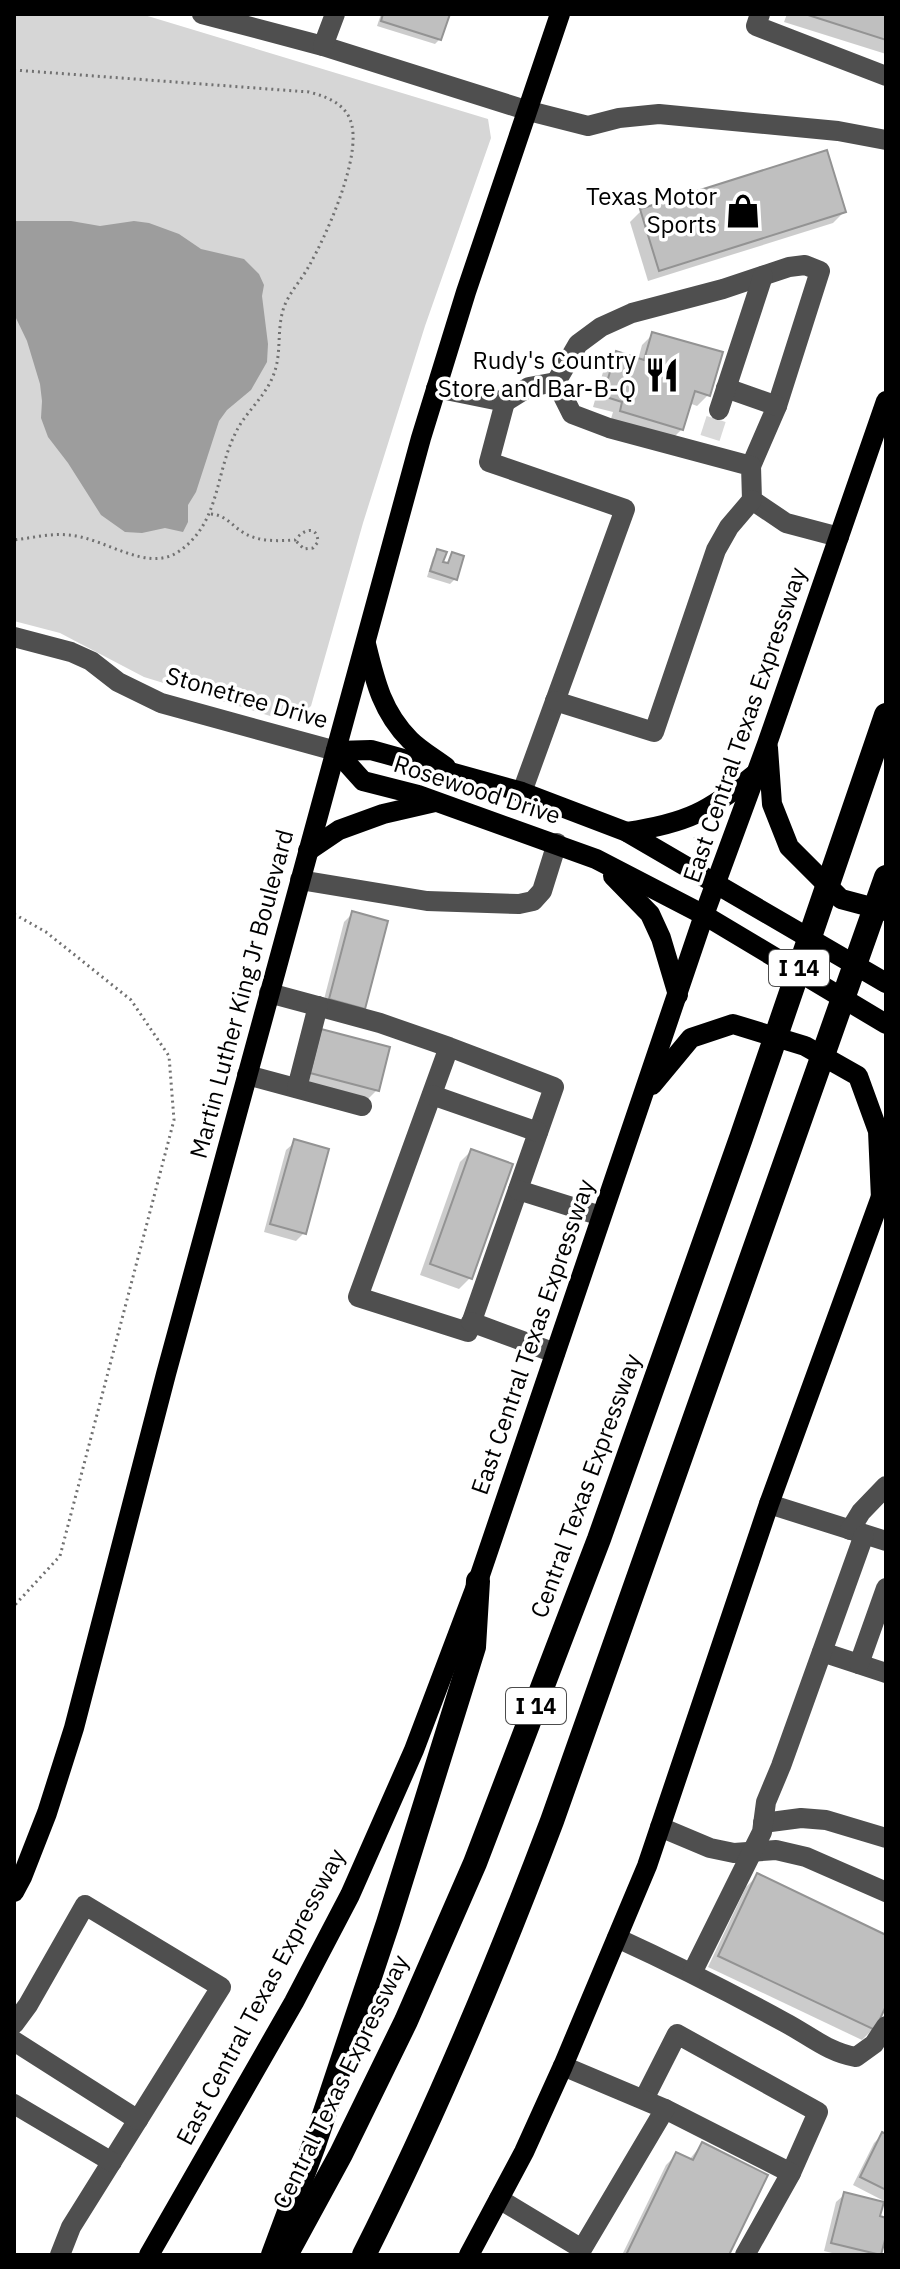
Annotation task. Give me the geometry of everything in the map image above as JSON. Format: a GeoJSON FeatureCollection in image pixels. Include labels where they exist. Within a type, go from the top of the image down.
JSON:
{"type":"FeatureCollection","features":[{"type":"Feature","properties":{"kind":"highway","name":"Central Texas Expressway"},"geometry":{"type":"LineString","coordinates":[[286,2255],[341,2154],[393,2048],[475,1863],[599,1539],[886,715]]}},
{"type":"Feature","properties":{"kind":"highway","name":"I 14"},"geometry":{"type":"LineString","coordinates":[[364,2255],[452,2069],[512,1928],[886,877]]}},
{"type":"Feature","properties":{"kind":"highway"},"geometry":{"type":"LineString","coordinates":[[273,2255],[314,2145],[388,1923],[474,1647],[478,1581]]}},
{"type":"Feature","properties":{"kind":"main road","name":"Martin Luther King Jr Boulevard"},"geometry":{"type":"LineString","coordinates":[[14,1892],[47,1813],[74,1728],[269,993],[436,388],[560,14]]}},
{"type":"Feature","properties":{"kind":"main road","name":"East Central Texas Expressway"},"geometry":{"type":"LineString","coordinates":[[149,2255],[294,2002],[350,1895],[414,1750],[478,1581],[704,915],[886,401]]}},
{"type":"Feature","properties":{"kind":"main road"},"geometry":{"type":"LineString","coordinates":[[365,640],[377,691],[391,716],[410,741],[455,774]]}},
{"type":"Feature","properties":{"kind":"main road"},"geometry":{"type":"LineString","coordinates":[[767,744],[772,804],[789,847],[841,899],[886,911]]}},
{"type":"Feature","properties":{"kind":"main road","name":"Rosewood Drive"},"geometry":{"type":"LineString","coordinates":[[336,751],[371,750],[522,792],[627,832],[886,983]]}},
{"type":"Feature","properties":{"kind":"main road","name":"Rosewood Drive"},"geometry":{"type":"LineString","coordinates":[[336,751],[363,781],[418,795],[596,859],[704,915],[886,1024]]}},
{"type":"Feature","properties":{"kind":"main road"},"geometry":{"type":"LineString","coordinates":[[627,832],[688,819],[723,800],[755,774]]}},
{"type":"Feature","properties":{"kind":"main road"},"geometry":{"type":"LineString","coordinates":[[308,851],[339,830],[383,814],[435,802]]}},
{"type":"Feature","properties":{"kind":"main road"},"geometry":{"type":"LineString","coordinates":[[596,859],[650,914],[661,938],[678,995]]}},
{"type":"Feature","properties":{"kind":"main road"},"geometry":{"type":"LineString","coordinates":[[469,2255],[524,2152],[647,1866],[769,1504],[883,1191],[878,1131],[858,1076],[805,1046],[733,1024],[691,1038],[643,1096]]}},
{"type":"Feature","properties":{"kind":"street"},"geometry":{"type":"LineString","coordinates":[[202,14],[323,46],[529,111],[588,126],[619,118],[659,114],[838,131],[886,140]]}},
{"type":"Feature","properties":{"kind":"street"},"geometry":{"type":"LineString","coordinates":[[323,46],[335,14]]}},
{"type":"Feature","properties":{"kind":"street"},"geometry":{"type":"LineString","coordinates":[[760,14],[756,26],[886,76]]}},
{"type":"Feature","properties":{"kind":"street"},"geometry":{"type":"LineString","coordinates":[[522,792],[555,701],[625,509],[489,462],[505,402],[529,387],[556,382],[578,344],[601,327],[632,313],[723,289],[789,267],[805,265],[820,271],[777,406],[751,466],[752,500],[729,527],[716,550],[654,732],[555,701]]}},
{"type":"Feature","properties":{"kind":"street"},"geometry":{"type":"LineString","coordinates":[[719,410],[763,276]]}},
{"type":"Feature","properties":{"kind":"street"},"geometry":{"type":"LineString","coordinates":[[556,382],[572,414],[609,428],[707,445],[751,466]]}},
{"type":"Feature","properties":{"kind":"street"},"geometry":{"type":"LineString","coordinates":[[436,388],[505,402]]}},
{"type":"Feature","properties":{"kind":"street"},"geometry":{"type":"LineString","coordinates":[[726,388],[777,406]]}},
{"type":"Feature","properties":{"kind":"street"},"geometry":{"type":"LineString","coordinates":[[752,500],[786,523],[839,537]]}},
{"type":"Feature","properties":{"kind":"street","name":"Stonetree Drive"},"geometry":{"type":"LineString","coordinates":[[14,637],[71,652],[91,661],[118,682],[161,703],[336,751]]}},
{"type":"Feature","properties":{"kind":"street"},"geometry":{"type":"LineString","coordinates":[[300,880],[427,901],[519,904],[533,901],[542,891],[557,843]]}},
{"type":"Feature","properties":{"kind":"street"},"geometry":{"type":"LineString","coordinates":[[269,993],[380,1023],[449,1047],[554,1087],[468,1332],[358,1297],[449,1047]]}},
{"type":"Feature","properties":{"kind":"street"},"geometry":{"type":"LineString","coordinates":[[297,1088],[318,1006]]}},
{"type":"Feature","properties":{"kind":"street"},"geometry":{"type":"LineString","coordinates":[[247,1075],[362,1106]]}},
{"type":"Feature","properties":{"kind":"street"},"geometry":{"type":"LineString","coordinates":[[432,1095],[538,1132]]}},
{"type":"Feature","properties":{"kind":"street"},"geometry":{"type":"LineString","coordinates":[[518,1190],[601,1216]]}},
{"type":"Feature","properties":{"kind":"street"},"geometry":{"type":"LineString","coordinates":[[471,1322],[555,1353]]}},
{"type":"Feature","properties":{"kind":"street"},"geometry":{"type":"LineString","coordinates":[[692,1973],[762,1832],[766,1802],[822,1652],[861,1512],[886,1486]]}},
{"type":"Feature","properties":{"kind":"street"},"geometry":{"type":"LineString","coordinates":[[769,1504],[886,1541]]}},
{"type":"Feature","properties":{"kind":"street"},"geometry":{"type":"LineString","coordinates":[[859,1664],[886,1588]]}},
{"type":"Feature","properties":{"kind":"street"},"geometry":{"type":"LineString","coordinates":[[822,1652],[886,1673]]}},
{"type":"Feature","properties":{"kind":"street"},"geometry":{"type":"LineString","coordinates":[[763,1823],[801,1818],[826,1820],[886,1838]]}},
{"type":"Feature","properties":{"kind":"street"},"geometry":{"type":"LineString","coordinates":[[660,1827],[710,1848],[734,1853],[776,1850],[806,1857],[886,1892]]}},
{"type":"Feature","properties":{"kind":"street"},"geometry":{"type":"LineString","coordinates":[[14,2024],[85,1905],[221,1987],[71,2227],[60,2255]]}},
{"type":"Feature","properties":{"kind":"street"},"geometry":{"type":"LineString","coordinates":[[617,1938],[692,1973],[839,2054],[856,2057],[874,2044],[886,2026]]}},
{"type":"Feature","properties":{"kind":"street"},"geometry":{"type":"LineString","coordinates":[[644,2099],[677,2034],[818,2112],[791,2173],[745,2255]]}},
{"type":"Feature","properties":{"kind":"street"},"geometry":{"type":"LineString","coordinates":[[14,2041],[138,2120]]}},
{"type":"Feature","properties":{"kind":"street"},"geometry":{"type":"LineString","coordinates":[[563,2066],[644,2099],[791,2173]]}},
{"type":"Feature","properties":{"kind":"street"},"geometry":{"type":"LineString","coordinates":[[14,2104],[112,2162]]}},
{"type":"Feature","properties":{"kind":"street"},"geometry":{"type":"LineString","coordinates":[[499,2199],[564,2248],[582,2249],[665,2109]]}},
{"type":"Feature","properties":{"kind":"path"},"geometry":{"type":"LineString","coordinates":[[14,70],[309,92],[325,96],[345,109],[352,123],[353,137],[350,160],[328,227],[317,252],[284,307],[277,365],[261,398],[234,435],[211,514],[199,534],[175,554],[159,560],[138,557],[70,535],[14,540]]}},
{"type":"Feature","properties":{"kind":"path"},"geometry":{"type":"LineString","coordinates":[[211,514],[223,517],[246,535],[256,538],[295,540],[308,530],[318,534],[318,542],[313,548],[304,549],[295,540]]}},
{"type":"Feature","properties":{"kind":"path"},"geometry":{"type":"LineString","coordinates":[[691,828],[701,851],[713,855]]}},
{"type":"Feature","properties":{"kind":"path"},"geometry":{"type":"LineString","coordinates":[[14,914],[46,932],[131,1000],[169,1056],[174,1120],[60,1556],[14,1606]]}},
{"type":"Feature","properties":{"kind":"shaded area"},"geometry":{"type":"Polygon","coordinates":[[[14,14],[141,14],[488,119],[491,138],[425,326],[363,523],[311,706],[297,718],[280,719],[144,677],[60,633],[14,621],[14,14]]]}},
{"type":"Feature","properties":{"kind":"shaded area"},"geometry":{"type":"Polygon","coordinates":[[[14,221],[71,221],[100,226],[134,221],[149,223],[179,234],[201,249],[244,259],[259,274],[264,285],[262,296],[267,362],[251,390],[219,421],[196,492],[188,505],[188,522],[183,532],[165,528],[142,533],[125,532],[101,515],[48,437],[41,418],[40,384],[27,341],[14,314],[14,221]]]}},
{"type":"Feature","properties":{"kind":"building"},"geometry":{"type":"Polygon","coordinates":[[[383,14],[450,14],[441,40],[381,21],[383,14]]]}},
{"type":"Feature","properties":{"kind":"building"},"geometry":{"type":"Polygon","coordinates":[[[805,14],[886,14],[886,40],[805,14]]]}},
{"type":"Feature","properties":{"kind":"building","name":"Texas Motor Sports"},"geometry":{"type":"Polygon","coordinates":[[[827,150],[846,212],[659,271],[640,209],[827,150]]]}},
{"type":"Feature","properties":{"kind":"building","name":"Rudy's Country Store and Bar-B-Q"},"geometry":{"type":"Polygon","coordinates":[[[652,332],[723,352],[710,396],[695,391],[683,430],[620,411],[622,402],[603,396],[616,351],[644,360],[652,332]]]}},
{"type":"Feature","properties":{"kind":"building"},"geometry":{"type":"Polygon","coordinates":[[[437,549],[447,552],[443,562],[448,563],[452,552],[464,556],[457,580],[430,571],[437,549]]]}},
{"type":"Feature","properties":{"kind":"building"},"geometry":{"type":"Polygon","coordinates":[[[352,911],[388,921],[365,1009],[329,999],[352,911]]]}},
{"type":"Feature","properties":{"kind":"building"},"geometry":{"type":"Polygon","coordinates":[[[321,1029],[390,1047],[379,1091],[310,1073],[321,1029]]]}},
{"type":"Feature","properties":{"kind":"building"},"geometry":{"type":"Polygon","coordinates":[[[294,1139],[329,1149],[306,1234],[270,1224],[294,1139]]]}},
{"type":"Feature","properties":{"kind":"building"},"geometry":{"type":"Polygon","coordinates":[[[471,1149],[513,1164],[472,1279],[430,1264],[471,1149]]]}},
{"type":"Feature","properties":{"kind":"building"},"geometry":{"type":"Polygon","coordinates":[[[757,1873],[886,1935],[886,2006],[875,2030],[718,1956],[757,1873]]]}},
{"type":"Feature","properties":{"kind":"building"},"geometry":{"type":"Polygon","coordinates":[[[882,2132],[886,2134],[886,2190],[860,2177],[882,2132]]]}},
{"type":"Feature","properties":{"kind":"building"},"geometry":{"type":"Polygon","coordinates":[[[702,2142],[768,2175],[729,2255],[626,2255],[676,2152],[693,2160],[702,2142]]]}},
{"type":"Feature","properties":{"kind":"building"},"geometry":{"type":"Polygon","coordinates":[[[844,2192],[884,2202],[880,2216],[886,2218],[886,2236],[881,2255],[831,2243],[844,2192]]]}},
{"type":"Feature","properties":{"kind":"tunnel"},"geometry":{"type":"LineString","coordinates":[[710,438],[719,410]]}},
{"type":"Feature","properties":{"kind":"place","name":"Texas Motor Sports"},"geometry":{"type":"Point","coordinates":[743,211]}},
{"type":"Feature","properties":{"kind":"place","name":"Rudy's Country Store and Bar-B-Q"},"geometry":{"type":"Point","coordinates":[662,375]}}]}
